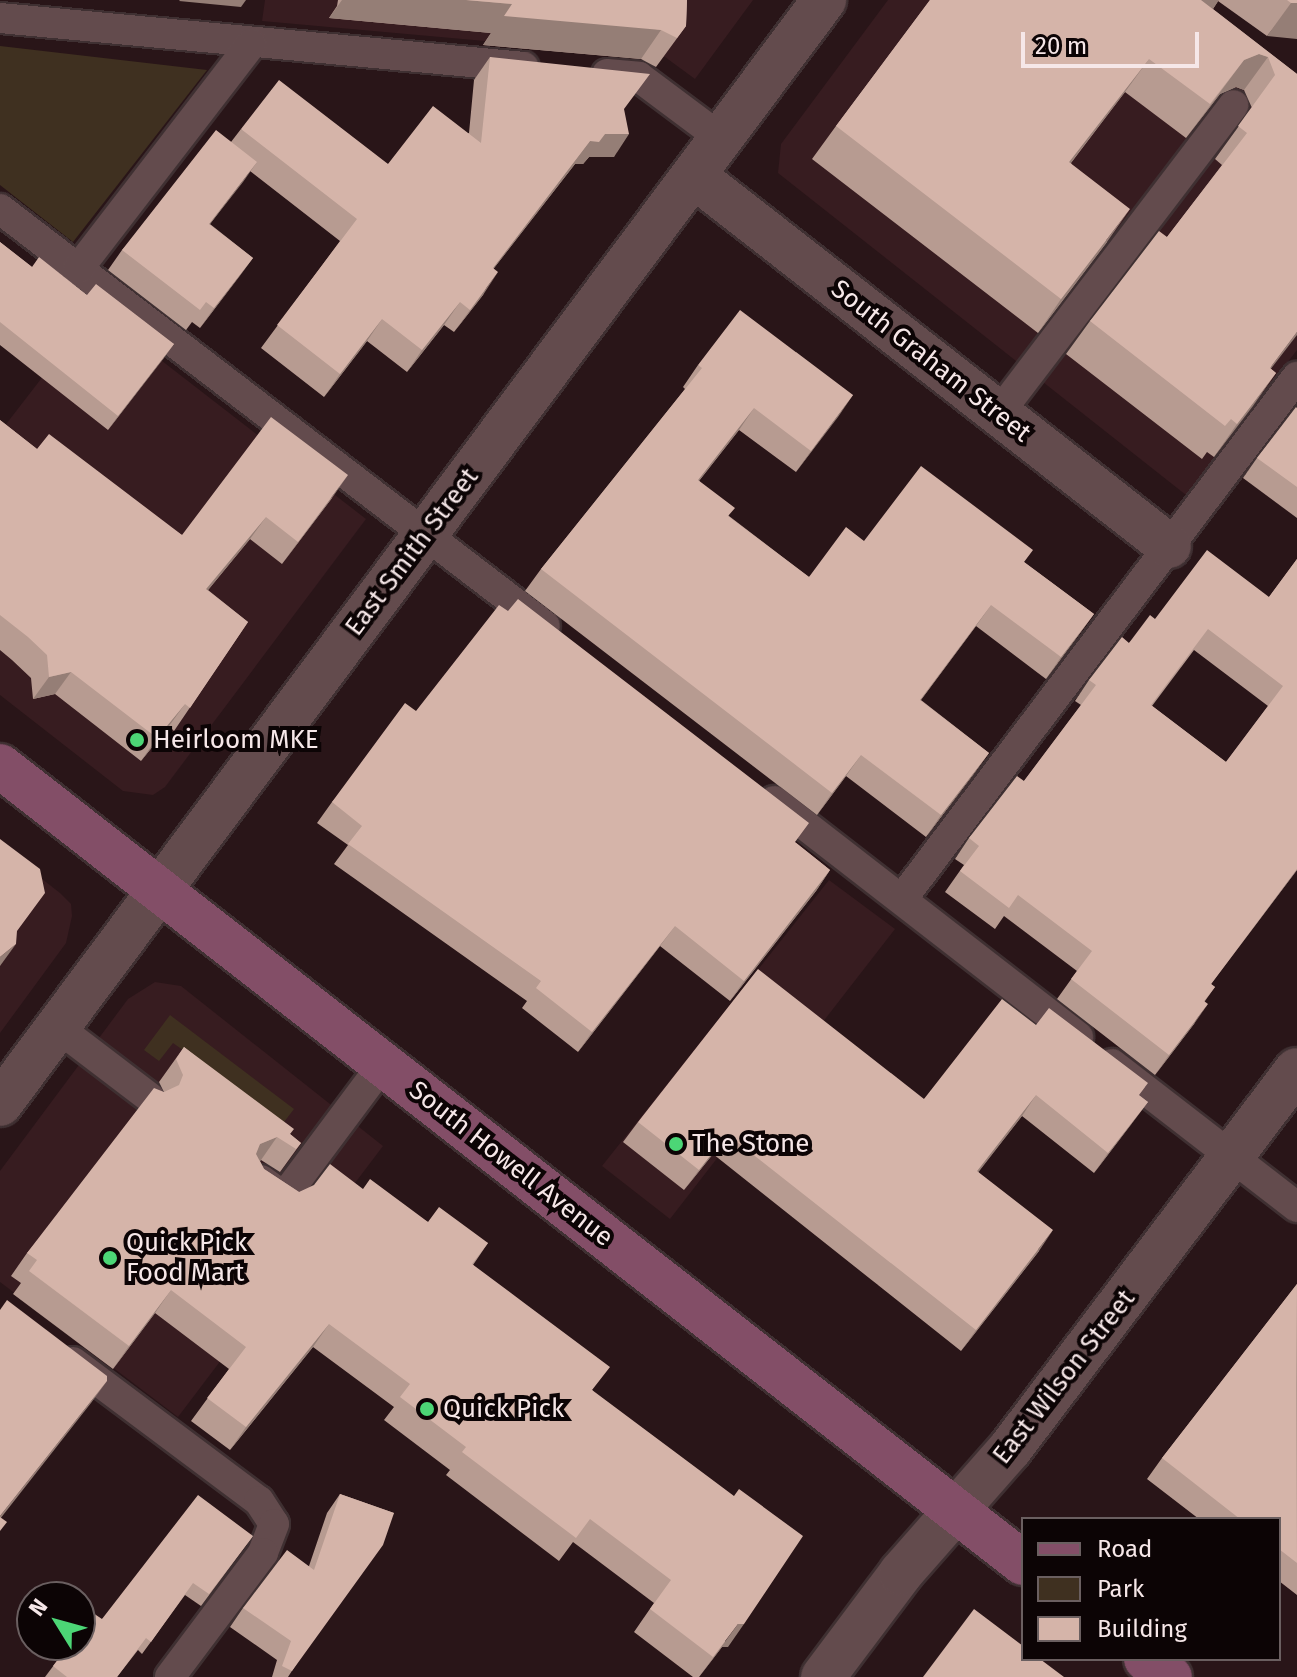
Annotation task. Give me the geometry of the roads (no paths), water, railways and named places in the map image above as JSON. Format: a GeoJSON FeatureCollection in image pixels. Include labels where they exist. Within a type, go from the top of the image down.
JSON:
{"type":"FeatureCollection","features":[{"type":"Feature","properties":{"kind":"street","name":"East Smith Street"},"geometry":{"type":"LineString","coordinates":[[0,1104],[824,0]]}},
{"type":"Feature","properties":{"kind":"street","name":"South Graham Street"},"geometry":{"type":"LineString","coordinates":[[694,176],[1169,546]]}},
{"type":"Feature","properties":{"kind":"street","name":"South Howell Avenue"},"geometry":{"type":"LineString","coordinates":[[0,766],[1021,1561]]}},
{"type":"Feature","properties":{"kind":"street","name":"East Wilson Street"},"geometry":{"type":"LineString","coordinates":[[823,1677],[901,1573],[1010,1449],[1297,1070]]}},
{"type":"Feature","properties":{"kind":"street"},"geometry":{"type":"LineString","coordinates":[[1149,1661],[1170,1677]]}},
{"type":"Feature","properties":{"kind":"lane"},"geometry":{"type":"LineString","coordinates":[[0,18],[251,44],[546,69]]}},
{"type":"Feature","properties":{"kind":"lane"},"geometry":{"type":"LineString","coordinates":[[78,269],[251,44]]}},
{"type":"Feature","properties":{"kind":"lane"},"geometry":{"type":"LineString","coordinates":[[577,72],[639,77],[722,139]]}},
{"type":"Feature","properties":{"kind":"lane"},"geometry":{"type":"LineString","coordinates":[[999,413],[1234,105]]}},
{"type":"Feature","properties":{"kind":"lane"},"geometry":{"type":"LineString","coordinates":[[0,209],[569,644]]}},
{"type":"Feature","properties":{"kind":"lane"},"geometry":{"type":"LineString","coordinates":[[902,899],[1297,377]]}},
{"type":"Feature","properties":{"kind":"lane"},"geometry":{"type":"LineString","coordinates":[[754,786],[1297,1207]]}},
{"type":"Feature","properties":{"kind":"lane"},"geometry":{"type":"LineString","coordinates":[[57,1027],[149,1097]]}},
{"type":"Feature","properties":{"kind":"lane"},"geometry":{"type":"LineString","coordinates":[[258,1178],[284,1197],[383,1064]]}},
{"type":"Feature","properties":{"kind":"lane"},"geometry":{"type":"LineString","coordinates":[[49,1344],[259,1501],[274,1524],[263,1553],[170,1677]]}},
{"type":"Feature","properties":{"kind":"place","name":"Heirloom MKE"},"geometry":{"type":"Point","coordinates":[137,740]}},
{"type":"Feature","properties":{"kind":"place","name":"The Stone"},"geometry":{"type":"Point","coordinates":[676,1144]}},
{"type":"Feature","properties":{"kind":"place","name":"Quick Pick Food Mart"},"geometry":{"type":"Point","coordinates":[110,1258]}},
{"type":"Feature","properties":{"kind":"place","name":"Quick Pick"},"geometry":{"type":"Point","coordinates":[427,1409]}}]}
